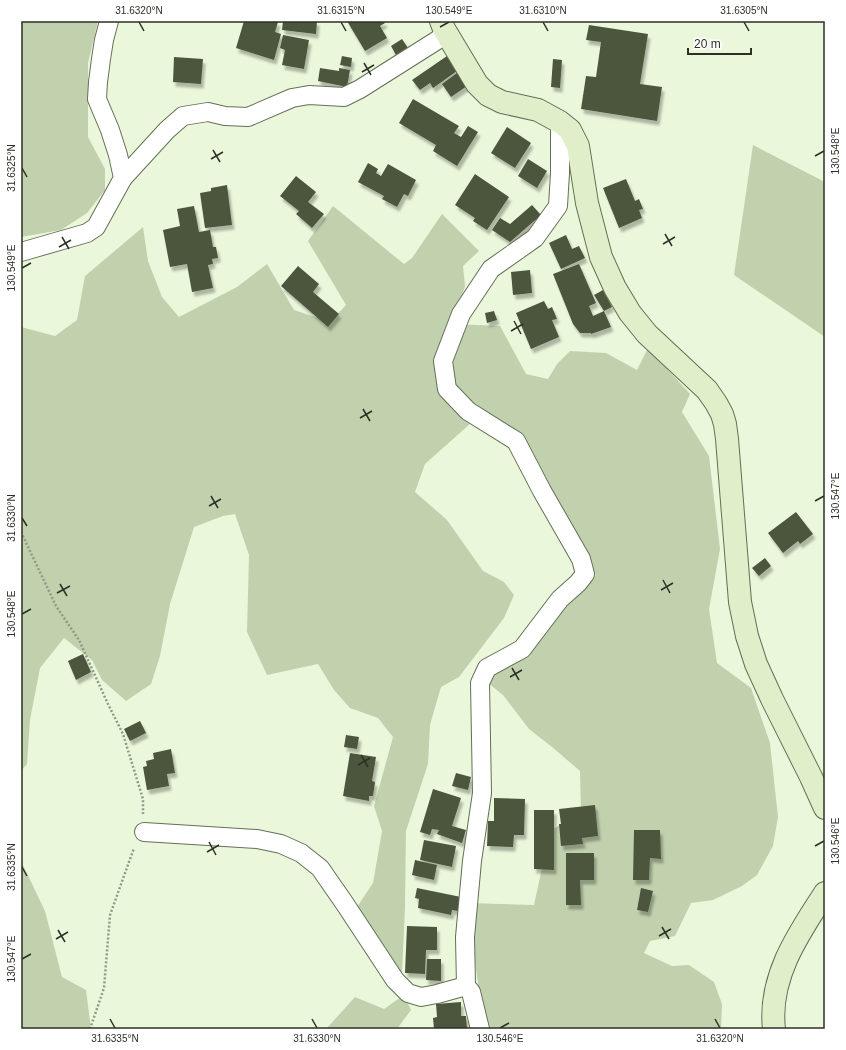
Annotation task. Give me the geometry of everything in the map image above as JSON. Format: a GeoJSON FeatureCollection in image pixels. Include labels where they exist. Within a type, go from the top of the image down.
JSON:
{"type":"FeatureCollection","features":[{"type":"Feature","properties":{"kind":"street"},"geometry":{"type":"LineString","coordinates":[[109,21],[101,59],[97,99],[118,154],[123,178]]}},
{"type":"Feature","properties":{"kind":"street"},"geometry":{"type":"LineString","coordinates":[[21,252],[87,233],[96,227],[123,178],[167,130],[183,116],[208,112],[225,116],[248,117],[292,98],[309,95],[344,97],[360,89],[444,28],[477,84],[488,95],[502,102],[538,110],[560,122],[570,130],[578,146],[587,203],[601,257],[615,288],[630,312],[647,334],[706,390],[722,414],[726,424],[740,602],[747,636],[756,664],[825,808]]}},
{"type":"Feature","properties":{"kind":"street"},"geometry":{"type":"LineString","coordinates":[[480,1029],[471,992],[466,986],[466,929],[472,861],[482,793],[480,683],[487,668],[522,649],[560,599],[578,583],[585,574],[582,560],[542,491],[516,441],[468,411],[447,389],[442,361],[461,314],[491,269],[535,238],[558,206],[560,173],[560,122]]}},
{"type":"Feature","properties":{"kind":"street"},"geometry":{"type":"LineString","coordinates":[[144,832],[257,838],[281,844],[301,853],[320,868],[395,980],[408,993],[421,997],[466,986]]}},
{"type":"Feature","properties":{"kind":"street"},"geometry":{"type":"LineString","coordinates":[[774,1029],[774,1001],[778,980],[796,939],[825,893]]}},
{"type":"Feature","properties":{"kind":"path"},"geometry":{"type":"LineString","coordinates":[[21,532],[56,606],[79,640],[108,704],[124,734],[143,799],[144,832],[134,846],[110,915],[104,988],[90,1029]]}},
{"type":"Feature","properties":{"kind":"green space"},"geometry":{"type":"Polygon","coordinates":[[[21,21],[98,21],[88,63],[88,137],[105,169],[105,190],[87,213],[61,230],[21,237],[21,21]]]}},
{"type":"Feature","properties":{"kind":"green space"},"geometry":{"type":"Polygon","coordinates":[[[753,145],[825,182],[825,337],[734,275],[753,145]]]}},
{"type":"Feature","properties":{"kind":"green space"},"geometry":{"type":"Polygon","coordinates":[[[333,206],[404,264],[412,258],[442,214],[479,251],[463,266],[465,286],[453,324],[500,326],[526,374],[548,379],[557,364],[570,351],[606,353],[637,370],[648,348],[690,394],[682,412],[709,456],[720,549],[709,609],[717,663],[751,688],[770,743],[778,817],[773,846],[757,875],[742,886],[713,900],[691,903],[675,936],[650,941],[644,953],[672,966],[689,965],[714,982],[722,1004],[721,1029],[485,1029],[466,903],[534,905],[550,831],[581,812],[580,771],[529,729],[503,695],[484,680],[596,575],[566,526],[517,436],[471,423],[425,464],[415,492],[447,520],[483,571],[504,582],[514,595],[504,618],[459,677],[441,687],[430,725],[428,764],[406,831],[402,974],[355,910],[373,883],[382,831],[374,806],[393,737],[378,718],[350,708],[334,690],[318,664],[267,675],[247,632],[249,555],[235,514],[223,516],[194,527],[170,604],[160,656],[151,684],[126,701],[102,680],[92,660],[64,638],[40,668],[30,720],[27,764],[21,771],[21,327],[55,336],[77,320],[85,276],[143,227],[148,261],[162,297],[179,317],[237,287],[267,264],[294,310],[330,322],[346,305],[308,241],[333,206]]]}},
{"type":"Feature","properties":{"kind":"green space"},"geometry":{"type":"Polygon","coordinates":[[[21,853],[23,865],[45,911],[62,977],[86,990],[91,1029],[21,1029],[21,853]]]}},
{"type":"Feature","properties":{"kind":"green space"},"geometry":{"type":"Polygon","coordinates":[[[404,995],[411,1010],[397,1029],[324,1029],[328,1027],[355,997],[384,1009],[404,995]]]}},
{"type":"Feature","properties":{"kind":"building"},"geometry":{"type":"Polygon","coordinates":[[[244,21],[278,22],[275,32],[281,34],[274,60],[236,48],[244,21]]]}},
{"type":"Feature","properties":{"kind":"building"},"geometry":{"type":"Polygon","coordinates":[[[283,21],[317,21],[316,34],[282,30],[283,21]]]}},
{"type":"Feature","properties":{"kind":"building"},"geometry":{"type":"Polygon","coordinates":[[[347,21],[384,21],[385,23],[380,26],[387,38],[365,51],[347,21]]]}},
{"type":"Feature","properties":{"kind":"building"},"geometry":{"type":"Polygon","coordinates":[[[589,25],[648,34],[640,84],[662,87],[657,121],[581,109],[586,76],[596,77],[601,42],[586,40],[589,25]]]}},
{"type":"Feature","properties":{"kind":"building"},"geometry":{"type":"Polygon","coordinates":[[[283,35],[309,40],[304,69],[282,65],[285,50],[280,48],[283,35]]]}},
{"type":"Feature","properties":{"kind":"building"},"geometry":{"type":"Polygon","coordinates":[[[402,39],[408,48],[396,55],[391,46],[402,39]]]}},
{"type":"Feature","properties":{"kind":"building"},"geometry":{"type":"Polygon","coordinates":[[[342,56],[352,58],[351,67],[340,65],[342,56]]]}},
{"type":"Feature","properties":{"kind":"building"},"geometry":{"type":"Polygon","coordinates":[[[447,56],[457,71],[433,88],[430,83],[420,90],[412,80],[447,56]]]}},
{"type":"Feature","properties":{"kind":"building"},"geometry":{"type":"Polygon","coordinates":[[[174,57],[203,59],[201,84],[173,82],[174,57]]]}},
{"type":"Feature","properties":{"kind":"building"},"geometry":{"type":"Polygon","coordinates":[[[553,59],[562,60],[560,88],[551,87],[553,59]]]}},
{"type":"Feature","properties":{"kind":"building"},"geometry":{"type":"Polygon","coordinates":[[[320,68],[339,71],[339,68],[350,70],[347,87],[318,81],[320,68]]]}},
{"type":"Feature","properties":{"kind":"building"},"geometry":{"type":"Polygon","coordinates":[[[457,73],[467,86],[451,97],[442,84],[457,73]]]}},
{"type":"Feature","properties":{"kind":"building"},"geometry":{"type":"Polygon","coordinates":[[[413,99],[459,126],[454,133],[461,137],[468,126],[478,132],[457,166],[433,151],[436,145],[399,123],[413,99]]]}},
{"type":"Feature","properties":{"kind":"building"},"geometry":{"type":"Polygon","coordinates":[[[507,127],[531,143],[515,168],[491,153],[507,127]]]}},
{"type":"Feature","properties":{"kind":"building"},"geometry":{"type":"Polygon","coordinates":[[[528,159],[547,171],[537,188],[518,176],[528,159]]]}},
{"type":"Feature","properties":{"kind":"building"},"geometry":{"type":"Polygon","coordinates":[[[368,163],[378,169],[376,173],[381,176],[388,164],[416,180],[408,196],[404,194],[397,207],[382,199],[384,196],[358,182],[368,163]]]}},
{"type":"Feature","properties":{"kind":"building"},"geometry":{"type":"Polygon","coordinates":[[[475,174],[509,197],[487,230],[473,221],[475,218],[455,205],[475,174]]]}},
{"type":"Feature","properties":{"kind":"building"},"geometry":{"type":"Polygon","coordinates":[[[296,176],[316,192],[308,202],[324,214],[312,228],[296,214],[299,211],[280,196],[296,176]]]}},
{"type":"Feature","properties":{"kind":"building"},"geometry":{"type":"Polygon","coordinates":[[[626,179],[635,201],[639,199],[643,209],[639,210],[642,218],[619,228],[603,188],[626,179]]]}},
{"type":"Feature","properties":{"kind":"building"},"geometry":{"type":"Polygon","coordinates":[[[227,185],[232,225],[205,228],[200,193],[211,191],[211,188],[227,185]]]}},
{"type":"Feature","properties":{"kind":"building"},"geometry":{"type":"Polygon","coordinates":[[[532,205],[541,215],[510,242],[492,230],[500,218],[510,224],[532,205]]]}},
{"type":"Feature","properties":{"kind":"building"},"geometry":{"type":"Polygon","coordinates":[[[194,206],[199,232],[210,230],[213,247],[216,247],[218,258],[212,259],[213,264],[208,265],[213,288],[192,292],[187,264],[170,267],[163,230],[180,226],[177,209],[194,206]]]}},
{"type":"Feature","properties":{"kind":"building"},"geometry":{"type":"Polygon","coordinates":[[[566,235],[572,249],[579,246],[585,258],[561,269],[549,243],[566,235]]]}},
{"type":"Feature","properties":{"kind":"building"},"geometry":{"type":"Polygon","coordinates":[[[579,264],[596,303],[589,306],[593,316],[604,311],[611,327],[591,334],[580,333],[573,324],[553,274],[579,264]]]}},
{"type":"Feature","properties":{"kind":"building"},"geometry":{"type":"Polygon","coordinates":[[[298,266],[319,284],[313,292],[339,314],[328,327],[281,286],[298,266]]]}},
{"type":"Feature","properties":{"kind":"building"},"geometry":{"type":"Polygon","coordinates":[[[530,270],[532,293],[513,295],[511,272],[530,270]]]}},
{"type":"Feature","properties":{"kind":"building"},"geometry":{"type":"Polygon","coordinates":[[[603,290],[612,307],[604,311],[594,295],[603,290]]]}},
{"type":"Feature","properties":{"kind":"building"},"geometry":{"type":"Polygon","coordinates":[[[544,301],[548,309],[552,307],[557,319],[552,320],[559,337],[531,349],[516,313],[544,301]]]}},
{"type":"Feature","properties":{"kind":"building"},"geometry":{"type":"Polygon","coordinates":[[[494,311],[497,320],[487,323],[485,313],[494,311]]]}},
{"type":"Feature","properties":{"kind":"building"},"geometry":{"type":"Polygon","coordinates":[[[796,512],[813,534],[800,544],[798,541],[783,553],[768,533],[796,512]]]}},
{"type":"Feature","properties":{"kind":"building"},"geometry":{"type":"Polygon","coordinates":[[[765,558],[771,566],[759,576],[752,568],[765,558]]]}},
{"type":"Feature","properties":{"kind":"building"},"geometry":{"type":"Polygon","coordinates":[[[83,654],[91,672],[76,680],[68,661],[83,654]]]}},
{"type":"Feature","properties":{"kind":"building"},"geometry":{"type":"Polygon","coordinates":[[[140,721],[146,733],[130,741],[124,729],[140,721]]]}},
{"type":"Feature","properties":{"kind":"building"},"geometry":{"type":"Polygon","coordinates":[[[346,735],[359,737],[357,749],[344,747],[346,735]]]}},
{"type":"Feature","properties":{"kind":"building"},"geometry":{"type":"Polygon","coordinates":[[[171,749],[175,773],[167,774],[169,786],[147,790],[143,767],[147,766],[146,761],[154,759],[153,753],[171,749]]]}},
{"type":"Feature","properties":{"kind":"building"},"geometry":{"type":"Polygon","coordinates":[[[350,753],[376,757],[372,781],[375,782],[373,796],[369,796],[369,801],[343,796],[350,753]]]}},
{"type":"Feature","properties":{"kind":"building"},"geometry":{"type":"Polygon","coordinates":[[[456,773],[471,777],[468,790],[452,786],[456,773]]]}},
{"type":"Feature","properties":{"kind":"building"},"geometry":{"type":"Polygon","coordinates":[[[433,789],[461,798],[452,826],[466,830],[462,843],[437,834],[439,830],[432,829],[430,835],[420,832],[433,789]]]}},
{"type":"Feature","properties":{"kind":"building"},"geometry":{"type":"Polygon","coordinates":[[[494,798],[525,799],[524,835],[514,835],[513,847],[487,846],[488,821],[494,821],[494,798]]]}},
{"type":"Feature","properties":{"kind":"building"},"geometry":{"type":"Polygon","coordinates":[[[595,805],[598,836],[582,838],[583,844],[561,846],[559,809],[595,805]]]}},
{"type":"Feature","properties":{"kind":"building"},"geometry":{"type":"Polygon","coordinates":[[[534,810],[554,810],[554,870],[534,869],[534,810]]]}},
{"type":"Feature","properties":{"kind":"building"},"geometry":{"type":"Polygon","coordinates":[[[634,830],[660,830],[661,859],[650,858],[649,880],[633,880],[634,830]]]}},
{"type":"Feature","properties":{"kind":"building"},"geometry":{"type":"Polygon","coordinates":[[[424,840],[456,846],[452,867],[420,860],[424,840]]]}},
{"type":"Feature","properties":{"kind":"building"},"geometry":{"type":"Polygon","coordinates":[[[566,853],[594,853],[594,880],[580,880],[581,905],[566,905],[566,853]]]}},
{"type":"Feature","properties":{"kind":"building"},"geometry":{"type":"Polygon","coordinates":[[[415,860],[437,865],[434,880],[412,875],[415,860]]]}},
{"type":"Feature","properties":{"kind":"building"},"geometry":{"type":"Polygon","coordinates":[[[417,888],[461,897],[458,911],[452,910],[451,915],[418,908],[419,899],[415,898],[417,888]]]}},
{"type":"Feature","properties":{"kind":"building"},"geometry":{"type":"Polygon","coordinates":[[[641,888],[653,891],[648,912],[637,910],[641,888]]]}},
{"type":"Feature","properties":{"kind":"building"},"geometry":{"type":"Polygon","coordinates":[[[407,926],[437,927],[437,950],[426,950],[425,974],[405,973],[407,926]]]}},
{"type":"Feature","properties":{"kind":"building"},"geometry":{"type":"Polygon","coordinates":[[[427,959],[441,959],[441,981],[426,980],[427,959]]]}},
{"type":"Feature","properties":{"kind":"building"},"geometry":{"type":"Polygon","coordinates":[[[461,1002],[461,1016],[466,1016],[467,1029],[434,1029],[433,1018],[437,1017],[436,1004],[461,1002]]]}}]}
